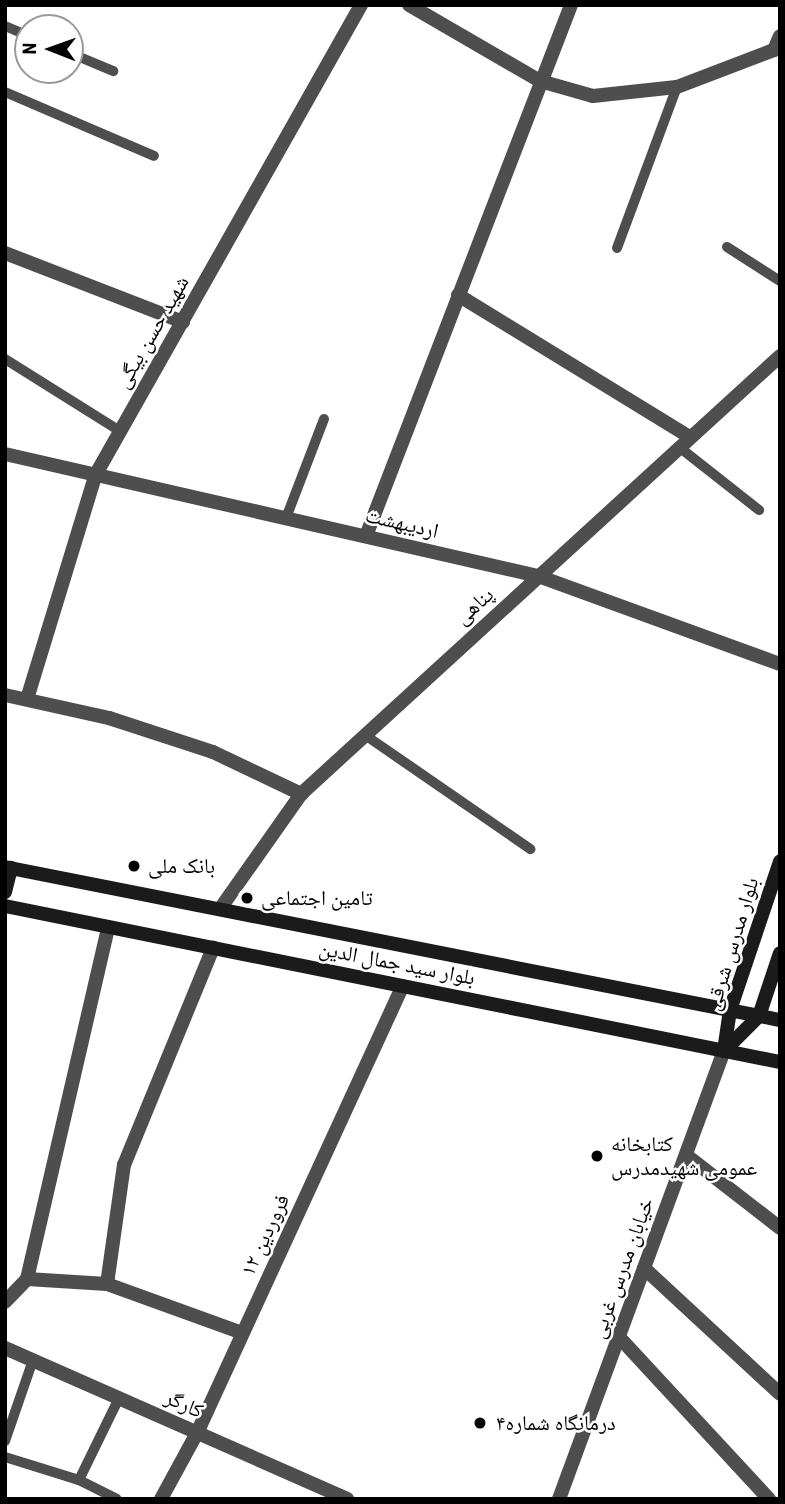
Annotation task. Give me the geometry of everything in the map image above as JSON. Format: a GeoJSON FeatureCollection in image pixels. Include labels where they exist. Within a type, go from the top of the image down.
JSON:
{"type":"FeatureCollection","features":[{"type":"Feature","properties":{"kind":"main road","name":"بلوار مدرس شرقی"},"geometry":{"type":"LineString","coordinates":[[724,1051],[730,1010],[780,861]]}},
{"type":"Feature","properties":{"kind":"main road","name":"بلوار سید جمال الدین"},"geometry":{"type":"LineString","coordinates":[[8,867],[780,1020]]}},
{"type":"Feature","properties":{"kind":"main road"},"geometry":{"type":"LineString","coordinates":[[5,892],[8,867]]}},
{"type":"Feature","properties":{"kind":"main road","name":"بلوار سید جمال الدین"},"geometry":{"type":"LineString","coordinates":[[5,906],[780,1062]]}},
{"type":"Feature","properties":{"kind":"main road","name":"بلوار مدرس شرقی"},"geometry":{"type":"LineString","coordinates":[[724,1051],[759,1016],[780,953]]}},
{"type":"Feature","properties":{"kind":"street","name":"شهید حسن بیگی"},"geometry":{"type":"LineString","coordinates":[[27,699],[96,474],[361,5]]}},
{"type":"Feature","properties":{"kind":"street"},"geometry":{"type":"LineString","coordinates":[[409,5],[540,81],[593,96],[677,87],[774,50],[780,36]]}},
{"type":"Feature","properties":{"kind":"street"},"geometry":{"type":"LineString","coordinates":[[366,536],[571,5]]}},
{"type":"Feature","properties":{"kind":"street"},"geometry":{"type":"LineString","coordinates":[[5,253],[183,321]]}},
{"type":"Feature","properties":{"kind":"street"},"geometry":{"type":"LineString","coordinates":[[458,295],[684,442]]}},
{"type":"Feature","properties":{"kind":"street","name":"پناهی"},"geometry":{"type":"LineString","coordinates":[[220,909],[300,794],[780,356]]}},
{"type":"Feature","properties":{"kind":"street","name":"اردیبهشت"},"geometry":{"type":"LineString","coordinates":[[5,454],[538,576],[780,664]]}},
{"type":"Feature","properties":{"kind":"street"},"geometry":{"type":"LineString","coordinates":[[5,695],[109,718],[213,752],[300,794]]}},
{"type":"Feature","properties":{"kind":"street"},"geometry":{"type":"LineString","coordinates":[[5,1302],[27,1279],[108,927]]}},
{"type":"Feature","properties":{"kind":"street"},"geometry":{"type":"LineString","coordinates":[[107,1284],[124,1165],[213,948]]}},
{"type":"Feature","properties":{"kind":"street","name":"۱۲ فروردین"},"geometry":{"type":"LineString","coordinates":[[161,1499],[197,1433],[403,986]]}},
{"type":"Feature","properties":{"kind":"street","name":"خیابان مدرس غربی"},"geometry":{"type":"LineString","coordinates":[[559,1499],[724,1051]]}},
{"type":"Feature","properties":{"kind":"street"},"geometry":{"type":"LineString","coordinates":[[686,1155],[780,1228]]}},
{"type":"Feature","properties":{"kind":"street"},"geometry":{"type":"LineString","coordinates":[[644,1268],[780,1394]]}},
{"type":"Feature","properties":{"kind":"street"},"geometry":{"type":"LineString","coordinates":[[27,1279],[107,1284],[242,1333]]}},
{"type":"Feature","properties":{"kind":"street"},"geometry":{"type":"LineString","coordinates":[[619,1337],[769,1499]]}},
{"type":"Feature","properties":{"kind":"street","name":"کارگر"},"geometry":{"type":"LineString","coordinates":[[5,1348],[347,1499]]}},
{"type":"Feature","properties":{"kind":"lane"},"geometry":{"type":"LineString","coordinates":[[84,59],[113,71]]}},
{"type":"Feature","properties":{"kind":"lane"},"geometry":{"type":"LineString","coordinates":[[617,248],[677,87]]}},
{"type":"Feature","properties":{"kind":"lane"},"geometry":{"type":"LineString","coordinates":[[5,92],[154,156]]}},
{"type":"Feature","properties":{"kind":"lane"},"geometry":{"type":"LineString","coordinates":[[727,247],[780,281]]}},
{"type":"Feature","properties":{"kind":"lane"},"geometry":{"type":"LineString","coordinates":[[5,359],[120,431]]}},
{"type":"Feature","properties":{"kind":"lane"},"geometry":{"type":"LineString","coordinates":[[286,518],[324,419]]}},
{"type":"Feature","properties":{"kind":"lane"},"geometry":{"type":"LineString","coordinates":[[684,442],[759,510]]}},
{"type":"Feature","properties":{"kind":"lane"},"geometry":{"type":"LineString","coordinates":[[365,735],[530,849]]}},
{"type":"Feature","properties":{"kind":"lane"},"geometry":{"type":"LineString","coordinates":[[5,1440],[33,1360]]}},
{"type":"Feature","properties":{"kind":"lane"},"geometry":{"type":"LineString","coordinates":[[79,1480],[119,1398]]}},
{"type":"Feature","properties":{"kind":"lane"},"geometry":{"type":"LineString","coordinates":[[5,1457],[79,1480],[117,1499]]}},
{"type":"Feature","properties":{"kind":"place","name":"بانک ملی"},"geometry":{"type":"Point","coordinates":[134,866]}},
{"type":"Feature","properties":{"kind":"place","name":"تامین اجتماعی"},"geometry":{"type":"Point","coordinates":[247,898]}},
{"type":"Feature","properties":{"kind":"place","name":"کتابخانه عمومی شهیدمدرس"},"geometry":{"type":"Point","coordinates":[597,1156]}},
{"type":"Feature","properties":{"kind":"place","name":"درمانگاه شماره۴"},"geometry":{"type":"Point","coordinates":[480,1423]}}]}
